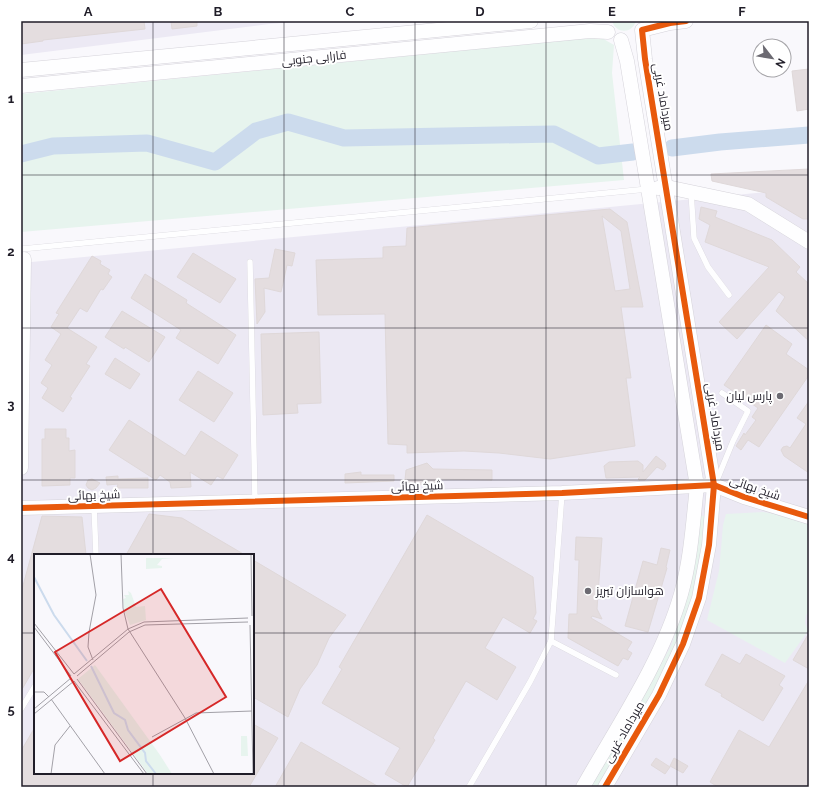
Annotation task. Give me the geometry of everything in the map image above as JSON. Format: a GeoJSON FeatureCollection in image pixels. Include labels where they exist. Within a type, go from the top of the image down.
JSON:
{"type":"FeatureCollection","features":[{"type":"Feature","properties":{"kind":"street","name":"فارابی جنوبی"},"geometry":{"type":"LineString","coordinates":[[21,70],[531,21]]}},
{"type":"Feature","properties":{"kind":"street"},"geometry":{"type":"LineString","coordinates":[[606,27],[612,36],[622,40],[633,38],[643,26],[686,21]]}},
{"type":"Feature","properties":{"kind":"street","name":"میرداماد غربی"},"geometry":{"type":"LineString","coordinates":[[605,787],[659,694],[683,644],[699,598],[709,545],[714,485],[667,187],[645,59],[643,26]]}},
{"type":"Feature","properties":{"kind":"street","name":"فارابی جنوبی"},"geometry":{"type":"LineString","coordinates":[[21,86],[590,31],[606,27]]}},
{"type":"Feature","properties":{"kind":"street","name":"میرداماد غربی"},"geometry":{"type":"LineString","coordinates":[[583,787],[642,685],[666,638],[681,594],[684,580],[691,543],[697,486],[627,61],[622,40]]}},
{"type":"Feature","properties":{"kind":"street"},"geometry":{"type":"LineString","coordinates":[[648,189],[667,187],[748,204],[809,242]]}},
{"type":"Feature","properties":{"kind":"street"},"geometry":{"type":"LineString","coordinates":[[21,468],[22,254]]}},
{"type":"Feature","properties":{"kind":"street","name":"شیخ بهائی"},"geometry":{"type":"LineString","coordinates":[[21,508],[562,493],[714,485],[744,497],[809,517]]}},
{"type":"Feature","properties":{"kind":"lane"},"geometry":{"type":"LineString","coordinates":[[22,254],[648,189]]}},
{"type":"Feature","properties":{"kind":"lane"},"geometry":{"type":"LineString","coordinates":[[692,192],[694,238],[708,267],[729,295]]}},
{"type":"Feature","properties":{"kind":"lane"},"geometry":{"type":"LineString","coordinates":[[250,262],[255,501]]}},
{"type":"Feature","properties":{"kind":"lane"},"geometry":{"type":"LineString","coordinates":[[714,485],[748,411],[722,393]]}},
{"type":"Feature","properties":{"kind":"lane"},"geometry":{"type":"LineString","coordinates":[[469,787],[530,682],[551,641],[562,493]]}},
{"type":"Feature","properties":{"kind":"lane"},"geometry":{"type":"LineString","coordinates":[[94,506],[96,554]]}},
{"type":"Feature","properties":{"kind":"lane"},"geometry":{"type":"LineString","coordinates":[[551,641],[616,675]]}},
{"type":"Feature","properties":{"kind":"lane"},"geometry":{"type":"LineString","coordinates":[[21,709],[34,688]]}},
{"type":"Feature","properties":{"kind":"shaded area"},"geometry":{"type":"Polygon","coordinates":[[[21,21],[309,21],[269,24],[21,55],[21,21]]]}},
{"type":"Feature","properties":{"kind":"shaded area"},"geometry":{"type":"Polygon","coordinates":[[[612,21],[636,21],[631,28],[624,31],[617,28],[612,21]]]}},
{"type":"Feature","properties":{"kind":"shaded area"},"geometry":{"type":"Polygon","coordinates":[[[600,37],[614,45],[612,73],[624,180],[21,232],[21,94],[600,37]]]}},
{"type":"Feature","properties":{"kind":"shaded area"},"geometry":{"type":"Polygon","coordinates":[[[809,188],[809,787],[21,787],[21,263],[809,188]]]}},
{"type":"Feature","properties":{"kind":"shaded area"},"geometry":{"type":"Polygon","coordinates":[[[763,512],[789,516],[809,522],[809,612],[806,615],[805,623],[808,631],[785,663],[707,620],[719,571],[723,525],[726,514],[763,512]]]}},
{"type":"Feature","properties":{"kind":"shaded area"},"geometry":{"type":"Polygon","coordinates":[[[701,515],[705,517],[704,541],[695,589],[678,641],[652,693],[599,787],[589,787],[672,644],[681,614],[699,517],[701,515]]]}},
{"type":"Feature","properties":{"kind":"building"},"geometry":{"type":"Polygon","coordinates":[[[21,21],[144,21],[145,29],[43,40],[21,44],[21,21]]]}},
{"type":"Feature","properties":{"kind":"building"},"geometry":{"type":"Polygon","coordinates":[[[171,21],[197,21],[197,26],[172,29],[171,21]]]}},
{"type":"Feature","properties":{"kind":"building"},"geometry":{"type":"Polygon","coordinates":[[[809,69],[809,109],[797,111],[792,71],[809,69]]]}},
{"type":"Feature","properties":{"kind":"building"},"geometry":{"type":"Polygon","coordinates":[[[809,169],[809,219],[803,219],[766,197],[766,193],[712,181],[711,174],[809,169]]]}},
{"type":"Feature","properties":{"kind":"building"},"geometry":{"type":"Polygon","coordinates":[[[701,207],[717,211],[715,217],[772,240],[800,267],[796,272],[809,284],[809,341],[776,311],[785,297],[779,292],[737,339],[719,322],[769,267],[705,242],[710,225],[699,219],[701,207]]]}},
{"type":"Feature","properties":{"kind":"building"},"geometry":{"type":"Polygon","coordinates":[[[610,209],[627,222],[643,307],[621,307],[631,378],[626,378],[635,446],[550,459],[499,453],[464,451],[407,453],[407,445],[388,444],[385,314],[318,315],[316,260],[383,258],[383,247],[406,246],[407,228],[610,209]],[[602,216],[615,291],[630,289],[621,231],[602,216]]]}},
{"type":"Feature","properties":{"kind":"building"},"geometry":{"type":"Polygon","coordinates":[[[275,249],[295,253],[292,266],[287,265],[281,292],[264,288],[265,312],[257,324],[255,279],[269,278],[275,249]]]}},
{"type":"Feature","properties":{"kind":"building"},"geometry":{"type":"Polygon","coordinates":[[[193,253],[236,279],[220,303],[177,277],[193,253]]]}},
{"type":"Feature","properties":{"kind":"building"},"geometry":{"type":"Polygon","coordinates":[[[92,256],[101,261],[100,264],[110,270],[108,274],[112,277],[103,290],[101,289],[87,312],[80,308],[67,328],[97,347],[86,364],[90,366],[70,397],[72,398],[63,412],[42,398],[48,388],[41,383],[52,365],[45,360],[61,334],[51,327],[59,314],[56,313],[92,256]]]}},
{"type":"Feature","properties":{"kind":"building"},"geometry":{"type":"Polygon","coordinates":[[[145,274],[187,300],[186,303],[236,335],[218,364],[176,338],[181,330],[131,298],[145,274]]]}},
{"type":"Feature","properties":{"kind":"building"},"geometry":{"type":"Polygon","coordinates":[[[122,311],[165,337],[149,362],[105,337],[122,311]]]}},
{"type":"Feature","properties":{"kind":"building"},"geometry":{"type":"Polygon","coordinates":[[[766,325],[792,344],[786,354],[809,370],[809,375],[759,447],[748,440],[741,450],[736,446],[744,433],[745,435],[756,420],[752,417],[758,408],[724,385],[766,325]]]}},
{"type":"Feature","properties":{"kind":"building"},"geometry":{"type":"Polygon","coordinates":[[[319,332],[321,403],[297,404],[298,413],[263,415],[261,334],[319,332]]]}},
{"type":"Feature","properties":{"kind":"building"},"geometry":{"type":"Polygon","coordinates":[[[115,358],[140,374],[130,389],[105,374],[115,358]]]}},
{"type":"Feature","properties":{"kind":"building"},"geometry":{"type":"Polygon","coordinates":[[[198,371],[233,393],[214,422],[179,400],[198,371]]]}},
{"type":"Feature","properties":{"kind":"building"},"geometry":{"type":"Polygon","coordinates":[[[809,401],[809,473],[784,456],[781,450],[783,447],[787,446],[790,448],[806,424],[797,418],[809,401]]]}},
{"type":"Feature","properties":{"kind":"building"},"geometry":{"type":"Polygon","coordinates":[[[129,420],[185,456],[201,431],[238,455],[223,479],[217,476],[211,485],[190,472],[191,487],[171,488],[170,482],[160,475],[156,480],[109,450],[129,420]]]}},
{"type":"Feature","properties":{"kind":"building"},"geometry":{"type":"Polygon","coordinates":[[[45,429],[66,429],[66,438],[69,438],[69,451],[75,450],[75,478],[70,478],[70,485],[42,486],[42,439],[45,439],[45,429]]]}},
{"type":"Feature","properties":{"kind":"building"},"geometry":{"type":"Polygon","coordinates":[[[656,456],[665,463],[666,466],[663,470],[657,467],[645,480],[639,480],[638,479],[640,477],[606,478],[604,466],[609,462],[638,461],[643,465],[643,472],[656,456]]]}},
{"type":"Feature","properties":{"kind":"building"},"geometry":{"type":"Polygon","coordinates":[[[427,463],[433,469],[492,470],[492,480],[438,479],[438,482],[412,486],[405,480],[406,470],[427,463]]]}},
{"type":"Feature","properties":{"kind":"building"},"geometry":{"type":"Polygon","coordinates":[[[361,472],[361,475],[394,475],[394,481],[345,483],[345,474],[361,472]]]}},
{"type":"Feature","properties":{"kind":"building"},"geometry":{"type":"Polygon","coordinates":[[[118,476],[118,479],[148,478],[148,488],[117,488],[118,484],[107,485],[106,477],[118,476]]]}},
{"type":"Feature","properties":{"kind":"building"},"geometry":{"type":"Polygon","coordinates":[[[92,479],[100,483],[92,490],[86,485],[88,480],[92,479]]]}},
{"type":"Feature","properties":{"kind":"building"},"geometry":{"type":"Polygon","coordinates":[[[149,514],[182,518],[243,554],[127,554],[149,514]]]}},
{"type":"Feature","properties":{"kind":"building"},"geometry":{"type":"Polygon","coordinates":[[[427,515],[533,577],[536,613],[533,619],[537,621],[530,633],[503,617],[485,648],[516,667],[497,700],[466,681],[433,738],[435,740],[407,787],[385,774],[400,748],[322,703],[342,669],[339,667],[427,515]]]}},
{"type":"Feature","properties":{"kind":"building"},"geometry":{"type":"Polygon","coordinates":[[[42,516],[82,517],[86,554],[34,554],[34,669],[21,691],[21,593],[42,516]]]}},
{"type":"Feature","properties":{"kind":"building","name":"هواسازان تبریز"},"geometry":{"type":"Polygon","coordinates":[[[576,537],[602,538],[597,609],[602,619],[592,616],[591,618],[632,642],[627,650],[632,653],[628,660],[623,658],[618,666],[568,638],[569,614],[577,614],[579,560],[575,560],[576,537]]]}},
{"type":"Feature","properties":{"kind":"building"},"geometry":{"type":"Polygon","coordinates":[[[661,548],[670,550],[667,568],[648,632],[625,626],[643,561],[657,565],[661,548]]]}},
{"type":"Feature","properties":{"kind":"building"},"geometry":{"type":"Polygon","coordinates":[[[254,561],[346,615],[329,638],[317,665],[300,689],[288,717],[254,698],[254,561]]]}},
{"type":"Feature","properties":{"kind":"building"},"geometry":{"type":"Polygon","coordinates":[[[809,633],[809,669],[793,660],[809,633]]]}},
{"type":"Feature","properties":{"kind":"building"},"geometry":{"type":"Polygon","coordinates":[[[722,654],[740,664],[746,654],[785,676],[779,685],[783,688],[763,721],[721,696],[722,694],[705,685],[722,654]]]}},
{"type":"Feature","properties":{"kind":"building"},"geometry":{"type":"Polygon","coordinates":[[[809,680],[809,787],[718,787],[710,782],[739,730],[769,747],[809,680]]]}},
{"type":"Feature","properties":{"kind":"building"},"geometry":{"type":"Polygon","coordinates":[[[254,725],[278,738],[249,787],[21,787],[21,751],[34,729],[34,774],[254,774],[254,725]]]}},
{"type":"Feature","properties":{"kind":"building"},"geometry":{"type":"Polygon","coordinates":[[[301,742],[379,787],[275,787],[301,742]]]}},
{"type":"Feature","properties":{"kind":"building"},"geometry":{"type":"Polygon","coordinates":[[[656,758],[670,767],[665,774],[651,765],[656,758]]]}},
{"type":"Feature","properties":{"kind":"building"},"geometry":{"type":"Polygon","coordinates":[[[674,758],[688,766],[683,773],[670,766],[674,758]]]}},
{"type":"Feature","properties":{"kind":"waterway"},"geometry":{"type":"LineString","coordinates":[[21,154],[53,146],[147,143],[215,162],[256,131],[288,122],[344,138],[554,134],[598,156],[633,152]]}},
{"type":"Feature","properties":{"kind":"waterway"},"geometry":{"type":"LineString","coordinates":[[672,148],[720,142],[809,135]]}},
{"type":"Feature","properties":{"kind":"cycle path"},"geometry":{"type":"LineString","coordinates":[[605,787],[659,695],[683,644],[699,598],[709,545],[714,485],[645,59],[642,30],[670,23],[686,21]]}},
{"type":"Feature","properties":{"kind":"cycle path"},"geometry":{"type":"LineString","coordinates":[[21,508],[562,493],[714,485],[744,497],[809,517]]}},
{"type":"Feature","properties":{"kind":"place","name":"پارس لیان"},"geometry":{"type":"Point","coordinates":[780,396]}},
{"type":"Feature","properties":{"kind":"place","name":"هواسازان تبریز"},"geometry":{"type":"Point","coordinates":[588,591]}}]}
